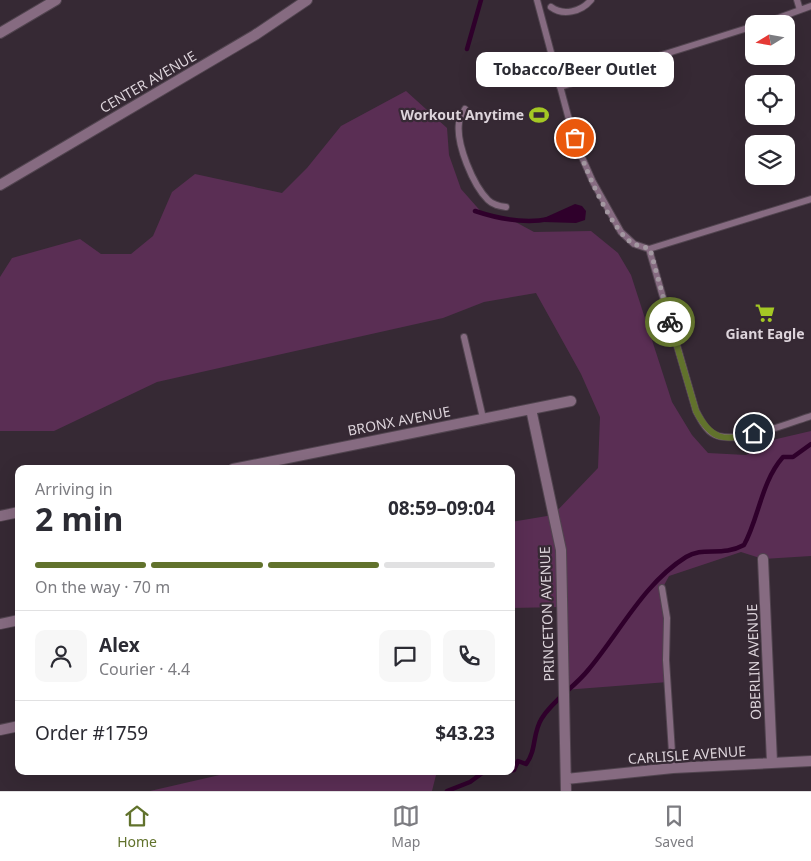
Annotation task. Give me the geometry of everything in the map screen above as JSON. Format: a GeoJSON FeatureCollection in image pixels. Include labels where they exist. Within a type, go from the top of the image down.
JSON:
{"type":"FeatureCollection","features":[{"type":"Feature","properties":{"kind":"street"},"geometry":{"type":"LineString","coordinates":[[0,33],[56,0]]}},
{"type":"Feature","properties":{"kind":"street","name":"CENTER AVENUE"},"geometry":{"type":"LineString","coordinates":[[0,185],[255,35],[307,0]]}},
{"type":"Feature","properties":{"kind":"street","name":"BRONX AVENUE"},"geometry":{"type":"LineString","coordinates":[[253,465],[571,401]]}},
{"type":"Feature","properties":{"kind":"street","name":"PRINCETON AVENUE"},"geometry":{"type":"LineString","coordinates":[[531,409],[560,550],[566,791]]}},
{"type":"Feature","properties":{"kind":"street"},"geometry":{"type":"LineString","coordinates":[[0,516],[15,513]]}},
{"type":"Feature","properties":{"kind":"street","name":"OBERLIN AVENUE"},"geometry":{"type":"LineString","coordinates":[[763,560],[772,762]]}},
{"type":"Feature","properties":{"kind":"street"},"geometry":{"type":"LineString","coordinates":[[0,624],[15,621]]}},
{"type":"Feature","properties":{"kind":"street"},"geometry":{"type":"LineString","coordinates":[[0,730],[15,727]]}},
{"type":"Feature","properties":{"kind":"street","name":"CARLISLE AVENUE"},"geometry":{"type":"LineString","coordinates":[[566,779],[673,768],[811,761]]}},
{"type":"Feature","properties":{"kind":"lane"},"geometry":{"type":"LineString","coordinates":[[537,0],[560,87],[581,155],[605,206],[634,244],[650,249],[811,199]]}},
{"type":"Feature","properties":{"kind":"lane"},"geometry":{"type":"LineString","coordinates":[[550,7],[558,13],[564,13],[585,6],[591,0]]}},
{"type":"Feature","properties":{"kind":"lane"},"geometry":{"type":"LineString","coordinates":[[797,0],[800,10]]}},
{"type":"Feature","properties":{"kind":"lane"},"geometry":{"type":"LineString","coordinates":[[786,15],[811,6]]}},
{"type":"Feature","properties":{"kind":"lane"},"geometry":{"type":"LineString","coordinates":[[560,87],[745,29]]}},
{"type":"Feature","properties":{"kind":"lane"},"geometry":{"type":"LineString","coordinates":[[465,109],[459,121],[459,134],[475,180],[488,200],[497,206],[506,207]]}},
{"type":"Feature","properties":{"kind":"lane"},"geometry":{"type":"LineString","coordinates":[[650,249],[696,411],[711,433],[720,438],[739,437],[811,416]]}},
{"type":"Feature","properties":{"kind":"lane"},"geometry":{"type":"LineString","coordinates":[[464,337],[483,418]]}},
{"type":"Feature","properties":{"kind":"lane"},"geometry":{"type":"LineString","coordinates":[[662,588],[667,618],[666,660],[673,768]]}},
{"type":"Feature","properties":{"kind":"shaded area"},"geometry":{"type":"Polygon","coordinates":[[[406,91],[447,128],[449,155],[461,189],[484,215],[510,219],[534,232],[591,231],[618,253],[631,275],[672,402],[692,435],[708,453],[746,455],[768,441],[811,431],[811,556],[763,559],[741,552],[669,576],[662,589],[667,618],[668,682],[564,690],[562,607],[515,608],[515,521],[553,515],[598,468],[600,417],[581,374],[536,293],[484,302],[443,318],[157,382],[54,431],[0,431],[0,277],[12,258],[80,239],[101,254],[131,254],[153,236],[172,192],[195,174],[282,193],[307,168],[341,126],[406,91]]]}},
{"type":"Feature","properties":{"kind":"shaded area"},"geometry":{"type":"Polygon","coordinates":[[[575,204],[582,206],[586,211],[585,220],[576,223],[543,222],[544,218],[575,204]]]}},
{"type":"Feature","properties":{"kind":"shaded area"},"geometry":{"type":"Polygon","coordinates":[[[220,775],[436,775],[432,791],[150,791],[220,775]]]}},
{"type":"Feature","properties":{"kind":"waterway"},"geometry":{"type":"LineString","coordinates":[[467,49],[481,0]]}},
{"type":"Feature","properties":{"kind":"waterway"},"geometry":{"type":"LineString","coordinates":[[475,211],[512,220],[549,219]]}},
{"type":"Feature","properties":{"kind":"waterway"},"geometry":{"type":"LineString","coordinates":[[515,768],[518,761],[526,764],[529,759],[539,724],[547,711],[589,669],[657,580],[692,554],[736,549],[744,545],[765,489],[776,467],[783,457],[793,457],[811,444]]}},
{"type":"Feature","properties":{"kind":"waterway"},"geometry":{"type":"LineString","coordinates":[[447,791],[470,782],[480,775]]}},
{"type":"Feature","properties":{"kind":"way so far"},"geometry":{"type":"LineString","coordinates":[[575,138],[592,182],[622,232],[634,244],[650,249],[670,322]]}},
{"type":"Feature","properties":{"kind":"place","name":"Workout Anytime"},"geometry":{"type":"Point","coordinates":[539,115]}},
{"type":"Feature","properties":{"kind":"place","name":"Tobacco/Beer Outlet"},"geometry":{"type":"Point","coordinates":[575,138]}},
{"type":"Feature","properties":{"kind":"place","name":"Giant Eagle"},"geometry":{"type":"Point","coordinates":[765,313]}},
{"type":"Feature","properties":{"kind":"route"},"geometry":{"type":"LineString","coordinates":[[670,322],[696,411],[703,424],[711,433],[720,438],[739,437],[754,433]]}}]}
